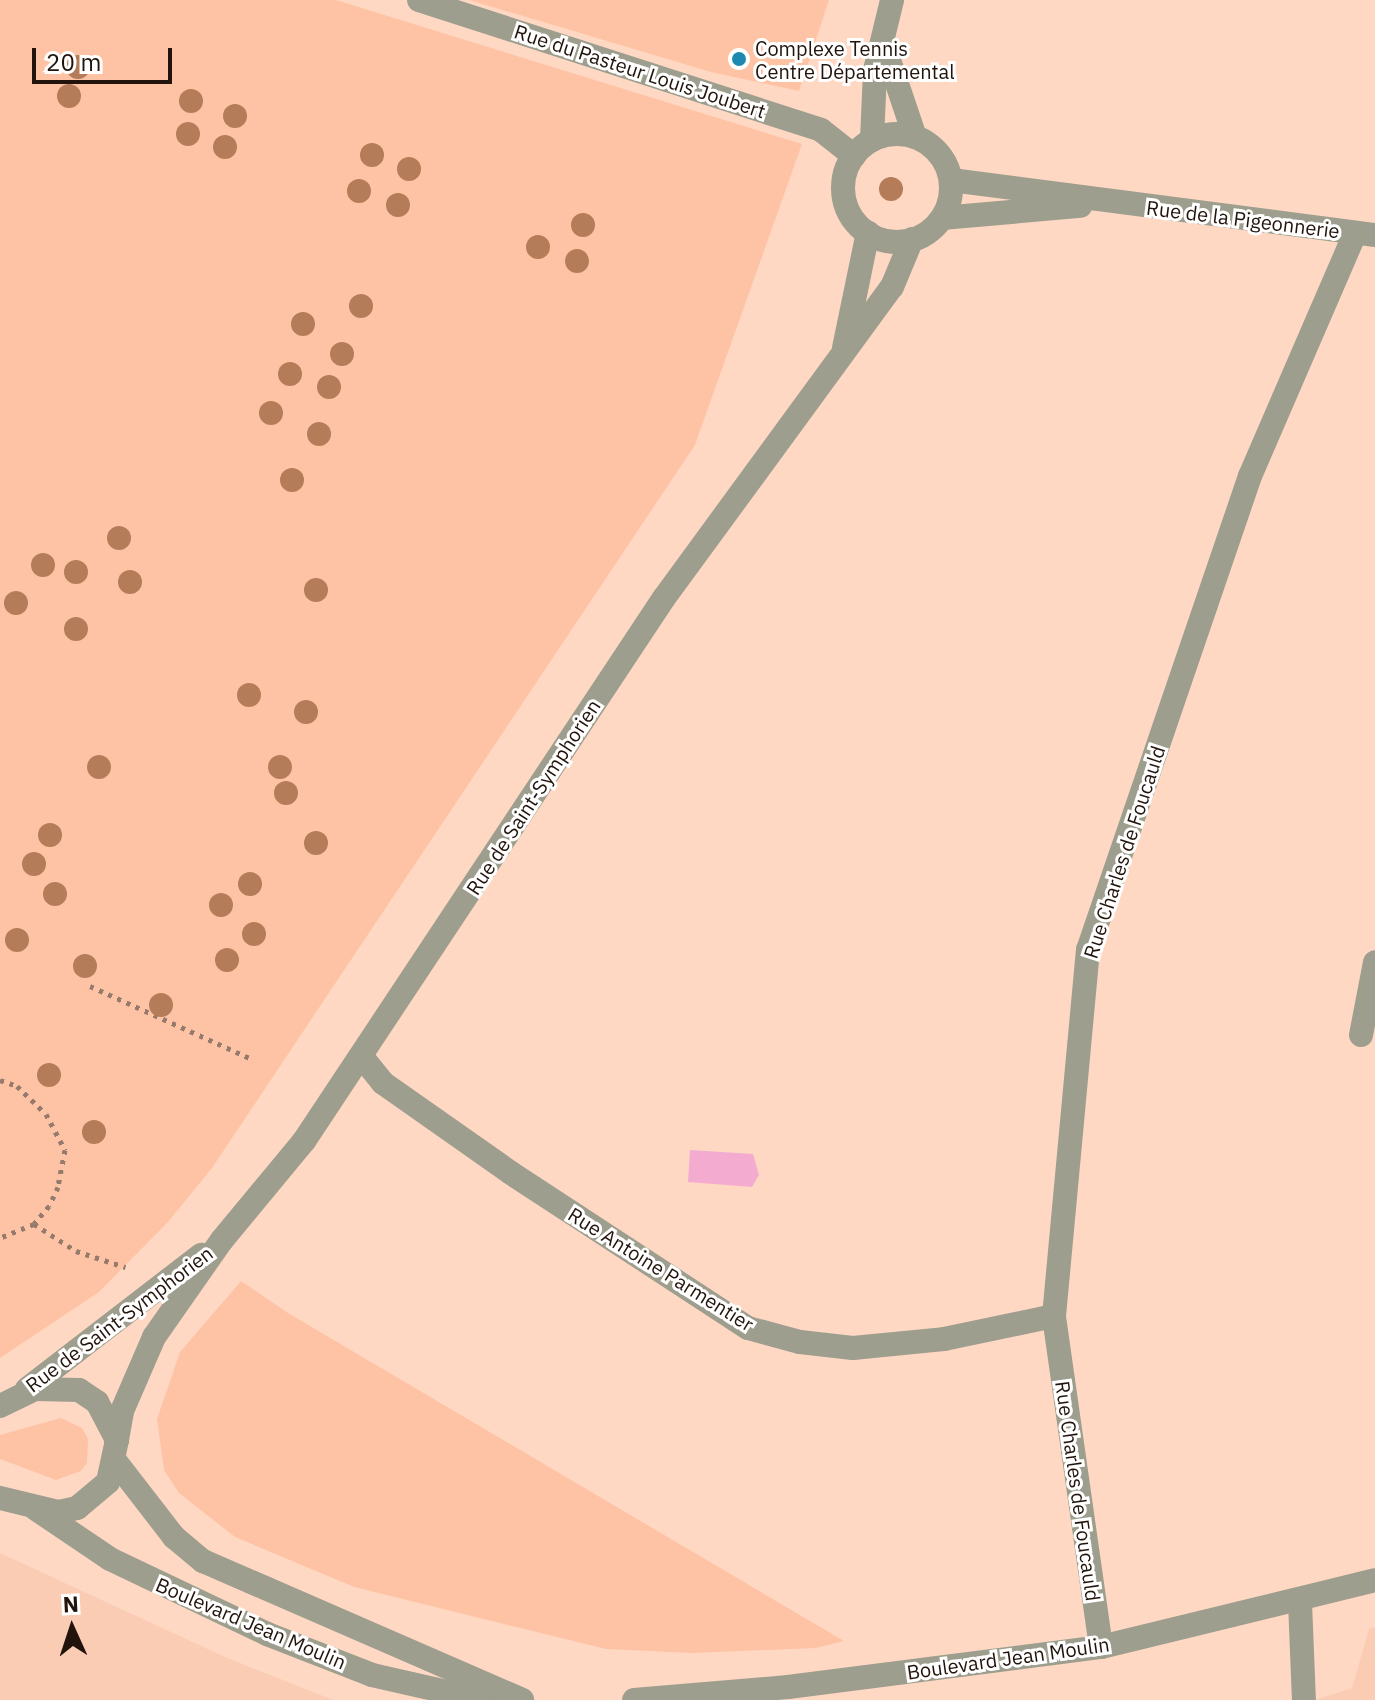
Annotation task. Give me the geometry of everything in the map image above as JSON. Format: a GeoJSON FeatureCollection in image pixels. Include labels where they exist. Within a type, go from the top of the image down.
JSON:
{"type":"FeatureCollection","features":[{"type":"Feature","properties":{"kind":"street","name":"Rue du Pasteur Louis Joubert"},"geometry":{"type":"LineString","coordinates":[[419,0],[821,130],[863,148]]}},
{"type":"Feature","properties":{"kind":"street"},"geometry":{"type":"LineString","coordinates":[[863,148],[886,135],[915,137],[939,154],[951,180],[942,218],[912,239],[881,240],[868,232],[846,205],[843,188],[863,148],[881,33],[892,0]]}},
{"type":"Feature","properties":{"kind":"street"},"geometry":{"type":"LineString","coordinates":[[881,33],[915,137]]}},
{"type":"Feature","properties":{"kind":"street","name":"Rue de la Pigeonnerie"},"geometry":{"type":"LineString","coordinates":[[951,180],[1365,234]]}},
{"type":"Feature","properties":{"kind":"street","name":"Rue de la Pigeonnerie"},"geometry":{"type":"LineString","coordinates":[[942,218],[1110,203]]}},
{"type":"Feature","properties":{"kind":"street","name":"Rue de Saint-Symphorien"},"geometry":{"type":"LineString","coordinates":[[843,354],[868,232]]}},
{"type":"Feature","properties":{"kind":"street","name":"Rue Charles de Foucauld"},"geometry":{"type":"LineString","coordinates":[[1101,1647],[1054,1316],[1088,950],[1250,476],[1365,234]]}},
{"type":"Feature","properties":{"kind":"street","name":"Rue de Saint-Symphorien"},"geometry":{"type":"LineString","coordinates":[[36,1509],[77,1508],[101,1490],[117,1451],[139,1365],[222,1240],[304,1141],[362,1057],[664,598],[892,287],[912,239]]}},
{"type":"Feature","properties":{"kind":"street"},"geometry":{"type":"LineString","coordinates":[[1361,1035],[1375,962]]}},
{"type":"Feature","properties":{"kind":"street","name":"Rue Antoine Parmentier"},"geometry":{"type":"LineString","coordinates":[[362,1057],[383,1083],[511,1173],[748,1328],[800,1342],[853,1348],[944,1339],[1054,1316]]}},
{"type":"Feature","properties":{"kind":"street","name":"Rue de Saint-Symphorien"},"geometry":{"type":"LineString","coordinates":[[8,1402],[222,1240]]}},
{"type":"Feature","properties":{"kind":"street","name":"Boulevard Jean Moulin"},"geometry":{"type":"LineString","coordinates":[[8,1402],[57,1386],[79,1390],[97,1402],[117,1451],[174,1537],[203,1561],[522,1700]]}},
{"type":"Feature","properties":{"kind":"street"},"geometry":{"type":"LineString","coordinates":[[0,1498],[36,1509]]}},
{"type":"Feature","properties":{"kind":"street","name":"Boulevard Jean Moulin"},"geometry":{"type":"LineString","coordinates":[[36,1509],[110,1559],[267,1634],[372,1675],[482,1700]]}},
{"type":"Feature","properties":{"kind":"street","name":"Boulevard Jean Moulin"},"geometry":{"type":"LineString","coordinates":[[634,1700],[788,1687],[1101,1647],[1300,1602],[1375,1580]]}},
{"type":"Feature","properties":{"kind":"street"},"geometry":{"type":"LineString","coordinates":[[1300,1602],[1304,1700]]}},
{"type":"Feature","properties":{"kind":"street","name":"Boulevard Jean Moulin"},"geometry":{"type":"LineString","coordinates":[[499,1700],[532,1700]]}},
{"type":"Feature","properties":{"kind":"path"},"geometry":{"type":"LineString","coordinates":[[90,986],[254,1060]]}},
{"type":"Feature","properties":{"kind":"path"},"geometry":{"type":"LineString","coordinates":[[0,1080],[17,1086],[46,1114],[65,1150],[58,1187],[34,1224],[0,1238]]}},
{"type":"Feature","properties":{"kind":"path"},"geometry":{"type":"LineString","coordinates":[[34,1224],[76,1251],[125,1267]]}},
{"type":"Feature","properties":{"kind":"shaded area"},"geometry":{"type":"Polygon","coordinates":[[[0,0],[336,0],[802,144],[695,445],[212,1168],[168,1222],[99,1292],[0,1358],[0,0]]]}},
{"type":"Feature","properties":{"kind":"shaded area","name":"Complexe Tennis Centre Départemental"},"geometry":{"type":"Polygon","coordinates":[[[469,0],[829,0],[799,91],[711,72],[469,0]]]}},
{"type":"Feature","properties":{"kind":"shaded area"},"geometry":{"type":"Polygon","coordinates":[[[690,1150],[753,1154],[759,1175],[752,1187],[688,1182],[690,1150]]]}},
{"type":"Feature","properties":{"kind":"shaded area"},"geometry":{"type":"Polygon","coordinates":[[[241,1281],[288,1313],[844,1641],[816,1648],[692,1653],[606,1649],[354,1587],[235,1537],[179,1493],[164,1470],[157,1419],[180,1352],[241,1281]]]}},
{"type":"Feature","properties":{"kind":"shaded area"},"geometry":{"type":"Polygon","coordinates":[[[61,1418],[82,1428],[88,1439],[87,1463],[81,1471],[56,1480],[0,1459],[0,1435],[61,1418]]]}},
{"type":"Feature","properties":{"kind":"shaded area"},"geometry":{"type":"Polygon","coordinates":[[[0,1553],[225,1657],[333,1700],[0,1700],[0,1553]]]}},
{"type":"Feature","properties":{"kind":"shaded area"},"geometry":{"type":"Polygon","coordinates":[[[1375,1627],[1375,1700],[1315,1700],[1352,1688],[1369,1629],[1375,1627]]]}},
{"type":"Feature","properties":{"kind":"place","name":"Complexe Tennis Centre Départemental"},"geometry":{"type":"Point","coordinates":[739,59]}}]}
